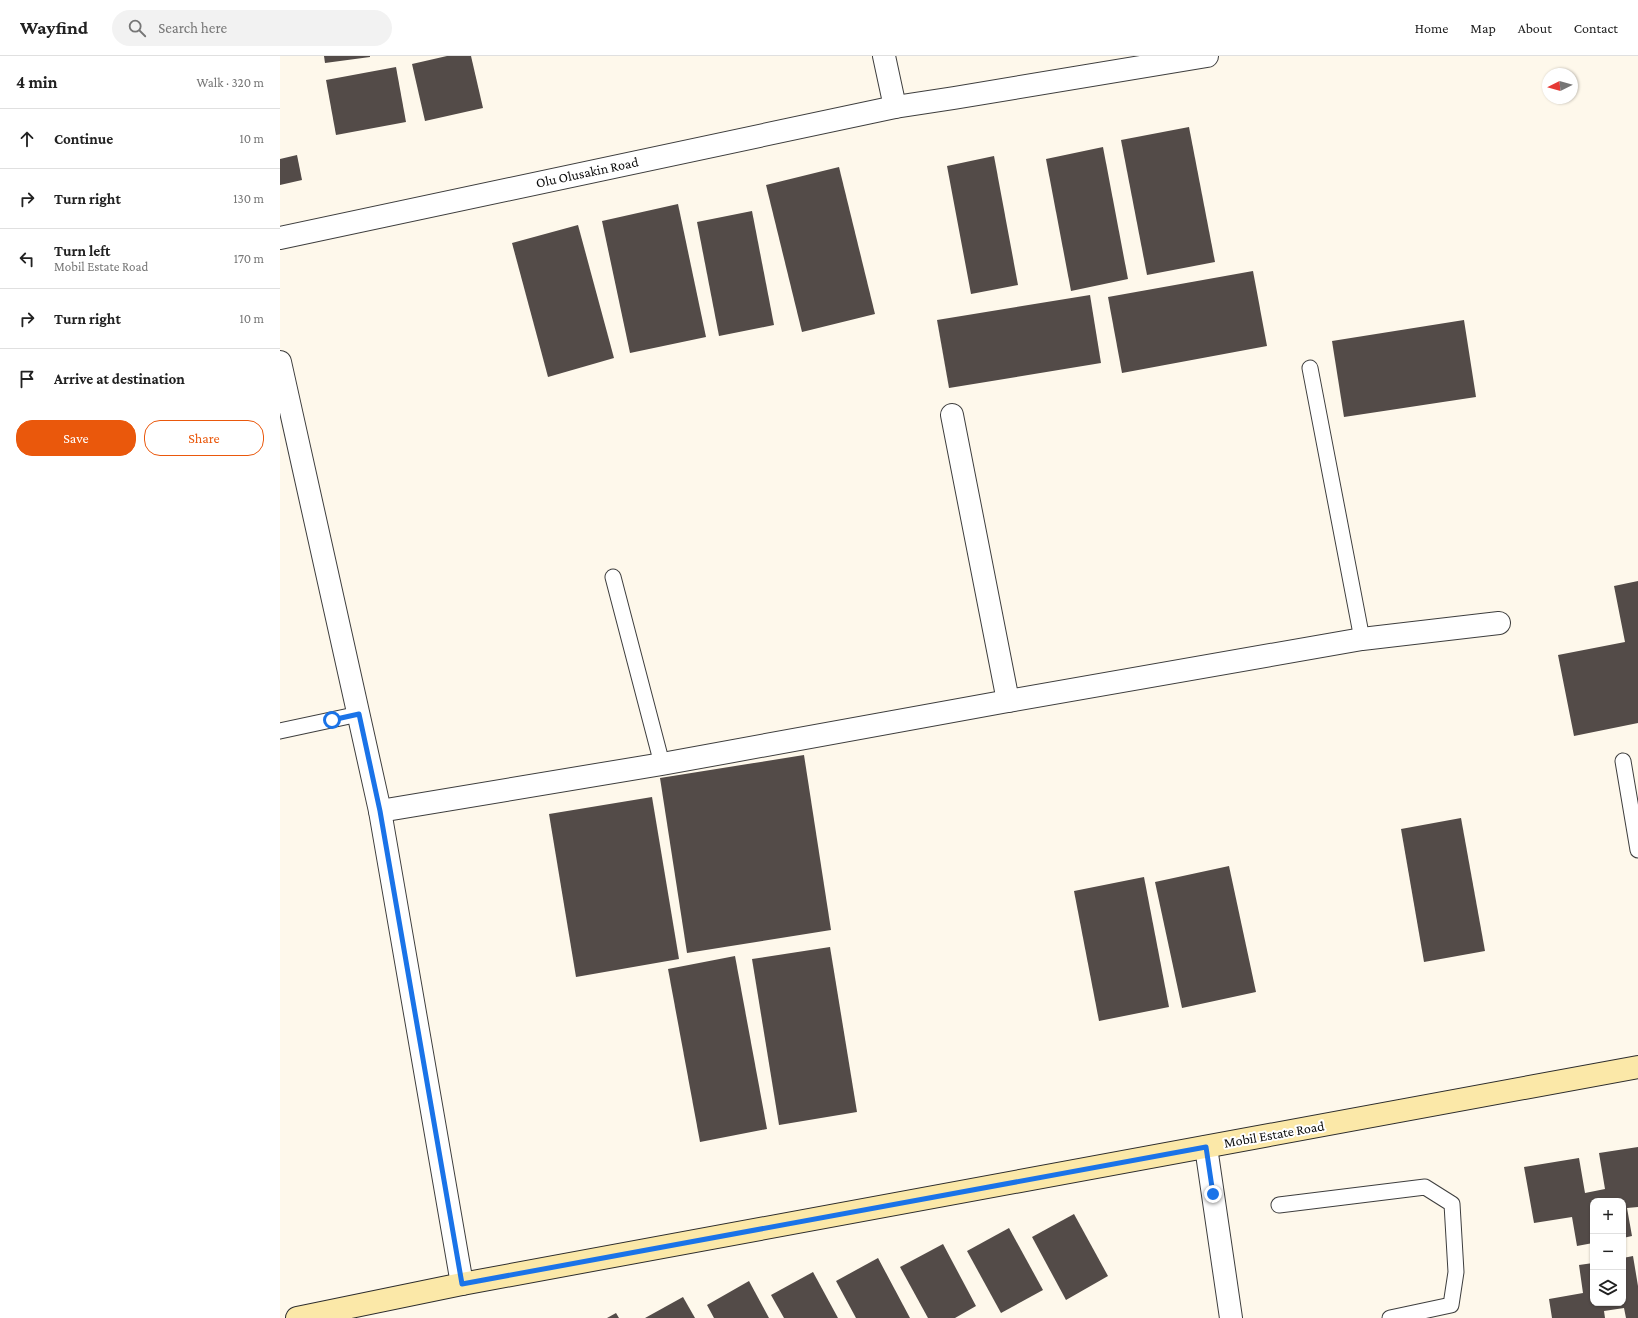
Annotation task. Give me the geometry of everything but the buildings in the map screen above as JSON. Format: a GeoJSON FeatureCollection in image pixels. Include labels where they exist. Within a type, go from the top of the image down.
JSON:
{"type":"FeatureCollection","features":[{"type":"Feature","properties":{"kind":"main road","name":"Mobil Estate Road"},"geometry":{"type":"LineString","coordinates":[[297,1318],[462,1284],[1638,1067]]}},
{"type":"Feature","properties":{"kind":"street"},"geometry":{"type":"LineString","coordinates":[[884,56],[895,106]]}},
{"type":"Feature","properties":{"kind":"street","name":"Olu Olusakin Road"},"geometry":{"type":"LineString","coordinates":[[280,238],[895,106],[954,98],[1207,56]]}},
{"type":"Feature","properties":{"kind":"street"},"geometry":{"type":"LineString","coordinates":[[280,362],[380,811],[462,1284]]}},
{"type":"Feature","properties":{"kind":"street"},"geometry":{"type":"LineString","coordinates":[[952,415],[1008,701]]}},
{"type":"Feature","properties":{"kind":"street"},"geometry":{"type":"LineString","coordinates":[[380,811],[662,764],[1362,639],[1499,623]]}},
{"type":"Feature","properties":{"kind":"street"},"geometry":{"type":"LineString","coordinates":[[1206,1147],[1231,1318]]}},
{"type":"Feature","properties":{"kind":"lane"},"geometry":{"type":"LineString","coordinates":[[1310,368],[1362,639]]}},
{"type":"Feature","properties":{"kind":"lane"},"geometry":{"type":"LineString","coordinates":[[613,577],[662,764]]}},
{"type":"Feature","properties":{"kind":"lane"},"geometry":{"type":"LineString","coordinates":[[280,731],[359,714]]}},
{"type":"Feature","properties":{"kind":"lane"},"geometry":{"type":"LineString","coordinates":[[1623,761],[1638,850]]}},
{"type":"Feature","properties":{"kind":"lane"},"geometry":{"type":"LineString","coordinates":[[1279,1205],[1425,1187],[1452,1204],[1456,1272],[1451,1305],[1390,1318]]}},
{"type":"Feature","properties":{"kind":"route"},"geometry":{"type":"LineString","coordinates":[[332,720],[359,714],[380,811],[462,1284],[1206,1147],[1213,1194]]}}]}
